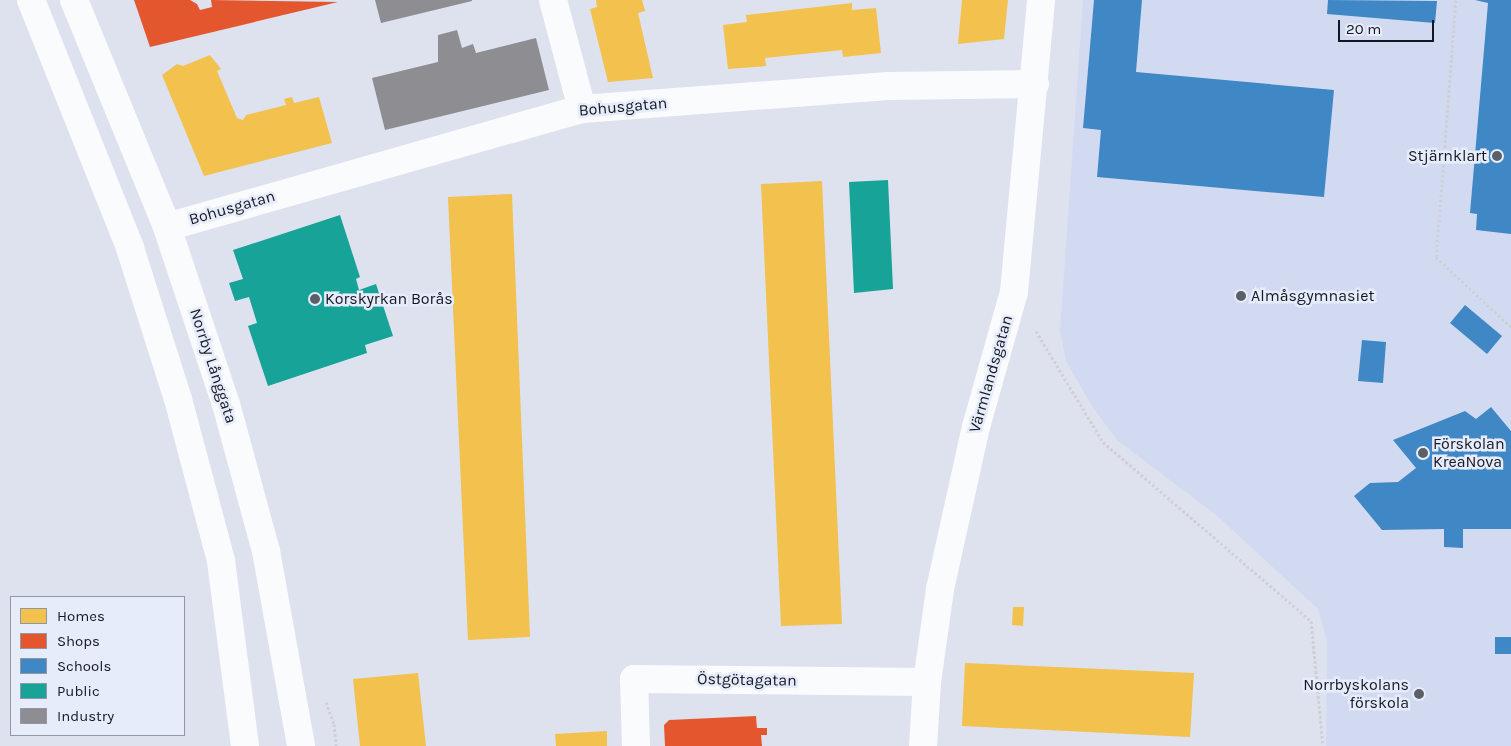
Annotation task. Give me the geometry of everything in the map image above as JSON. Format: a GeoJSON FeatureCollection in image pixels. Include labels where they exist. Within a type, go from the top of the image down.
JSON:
{"type":"FeatureCollection","features":[{"type":"Feature","properties":{"kind":"street"},"geometry":{"type":"LineString","coordinates":[[31,0],[130,248],[178,399],[221,561],[245,746]]}},
{"type":"Feature","properties":{"kind":"street","name":"Norrby Långgata"},"geometry":{"type":"LineString","coordinates":[[74,0],[167,227],[226,404],[266,550],[301,746]]}},
{"type":"Feature","properties":{"kind":"street"},"geometry":{"type":"LineString","coordinates":[[553,0],[582,109]]}},
{"type":"Feature","properties":{"kind":"street","name":"Värmlandsgatan"},"geometry":{"type":"LineString","coordinates":[[923,746],[927,682],[940,589],[976,426],[1014,292],[1035,84],[1040,0]]}},
{"type":"Feature","properties":{"kind":"street","name":"Bohusgatan"},"geometry":{"type":"LineString","coordinates":[[167,227],[582,109],[888,86],[1035,84]]}},
{"type":"Feature","properties":{"kind":"street","name":"Östgötagatan"},"geometry":{"type":"LineString","coordinates":[[636,746],[634,679],[927,682]]}},
{"type":"Feature","properties":{"kind":"path"},"geometry":{"type":"LineString","coordinates":[[1456,0],[1436,257],[1511,327]]}},
{"type":"Feature","properties":{"kind":"path"},"geometry":{"type":"LineString","coordinates":[[1014,292],[1056,370],[1103,442],[1311,621],[1322,746]]}},
{"type":"Feature","properties":{"kind":"shaded area","name":"Almåsgymnasiet"},"geometry":{"type":"Polygon","coordinates":[[[1083,0],[1511,0],[1511,746],[1326,746],[1327,641],[1318,609],[1216,515],[1117,440],[1092,406],[1066,361],[1060,331],[1083,0]]]}},
{"type":"Feature","properties":{"kind":"building: Homes"},"geometry":{"type":"Polygon","coordinates":[[[596,0],[642,0],[645,11],[638,13],[653,78],[608,82],[590,9],[597,7],[596,0]]]}},
{"type":"Feature","properties":{"kind":"building: Homes"},"geometry":{"type":"Polygon","coordinates":[[[962,0],[1008,0],[1004,39],[958,44],[962,0]]]}},
{"type":"Feature","properties":{"kind":"building: Homes"},"geometry":{"type":"Polygon","coordinates":[[[852,3],[852,10],[876,8],[881,53],[843,57],[842,50],[765,58],[766,66],[728,69],[723,25],[747,22],[746,15],[852,3]]]}},
{"type":"Feature","properties":{"kind":"building: Homes"},"geometry":{"type":"Polygon","coordinates":[[[210,55],[221,69],[217,71],[237,118],[243,120],[246,115],[286,105],[284,99],[292,97],[294,103],[319,97],[332,143],[204,176],[162,75],[177,64],[183,66],[210,55]]]}},
{"type":"Feature","properties":{"kind":"building: Homes"},"geometry":{"type":"Polygon","coordinates":[[[822,181],[842,624],[781,626],[761,184],[822,181]]]}},
{"type":"Feature","properties":{"kind":"building: Homes"},"geometry":{"type":"Polygon","coordinates":[[[512,194],[530,637],[468,640],[448,197],[512,194]]]}},
{"type":"Feature","properties":{"kind":"building: Homes"},"geometry":{"type":"Polygon","coordinates":[[[1013,607],[1024,607],[1023,626],[1012,625],[1013,607]]]}},
{"type":"Feature","properties":{"kind":"building: Homes"},"geometry":{"type":"Polygon","coordinates":[[[965,663],[1194,673],[1190,737],[962,726],[965,663]]]}},
{"type":"Feature","properties":{"kind":"building: Homes"},"geometry":{"type":"Polygon","coordinates":[[[418,673],[426,746],[360,746],[353,679],[418,673]]]}},
{"type":"Feature","properties":{"kind":"building: Homes"},"geometry":{"type":"Polygon","coordinates":[[[607,731],[607,746],[556,746],[555,734],[607,731]]]}},
{"type":"Feature","properties":{"kind":"building: Shops"},"geometry":{"type":"Polygon","coordinates":[[[134,0],[190,0],[197,4],[200,10],[212,7],[211,0],[338,2],[150,47],[134,0]]]}},
{"type":"Feature","properties":{"kind":"building: Shops"},"geometry":{"type":"Polygon","coordinates":[[[756,716],[757,728],[767,728],[767,735],[761,735],[762,746],[665,746],[664,725],[669,720],[756,716]]]}},
{"type":"Feature","properties":{"kind":"building: Schools"},"geometry":{"type":"Polygon","coordinates":[[[1094,0],[1142,0],[1136,72],[1334,90],[1324,197],[1097,177],[1101,130],[1083,128],[1094,0]]]}},
{"type":"Feature","properties":{"kind":"building: Schools"},"geometry":{"type":"Polygon","coordinates":[[[1328,0],[1437,1],[1435,23],[1327,14],[1328,0]]]}},
{"type":"Feature","properties":{"kind":"building: Schools"},"geometry":{"type":"Polygon","coordinates":[[[1475,0],[1511,0],[1511,234],[1476,230],[1477,214],[1470,213],[1488,3],[1475,0]]]}},
{"type":"Feature","properties":{"kind":"building: Schools"},"geometry":{"type":"Polygon","coordinates":[[[1465,305],[1502,336],[1487,354],[1450,323],[1465,305]]]}},
{"type":"Feature","properties":{"kind":"building: Schools"},"geometry":{"type":"Polygon","coordinates":[[[1362,340],[1386,342],[1383,383],[1358,381],[1362,340]]]}},
{"type":"Feature","properties":{"kind":"building: Schools"},"geometry":{"type":"Polygon","coordinates":[[[1491,407],[1511,431],[1511,529],[1463,529],[1463,548],[1444,547],[1444,529],[1382,530],[1354,496],[1370,483],[1398,482],[1416,468],[1393,440],[1465,411],[1476,419],[1491,407]]]}},
{"type":"Feature","properties":{"kind":"building: Schools"},"geometry":{"type":"Polygon","coordinates":[[[1495,637],[1511,637],[1511,654],[1495,654],[1495,637]]]}},
{"type":"Feature","properties":{"kind":"building: Public"},"geometry":{"type":"Polygon","coordinates":[[[888,180],[893,289],[854,293],[849,182],[888,180]]]}},
{"type":"Feature","properties":{"kind":"building: Public","name":"Korskyrkan Borås"},"geometry":{"type":"Polygon","coordinates":[[[340,215],[360,277],[356,279],[359,290],[376,284],[393,336],[365,345],[367,353],[268,386],[248,326],[257,323],[249,297],[235,301],[229,283],[243,279],[233,250],[340,215]]]}},
{"type":"Feature","properties":{"kind":"building: Industry"},"geometry":{"type":"Polygon","coordinates":[[[375,0],[472,0],[472,1],[381,23],[375,0]]]}},
{"type":"Feature","properties":{"kind":"building: Industry"},"geometry":{"type":"Polygon","coordinates":[[[457,30],[462,48],[473,44],[476,53],[536,38],[549,90],[385,130],[372,78],[438,62],[438,35],[457,30]]]}},
{"type":"Feature","properties":{"kind":"place","name":"Stjärnklart"},"geometry":{"type":"Point","coordinates":[1497,156]}},
{"type":"Feature","properties":{"kind":"place","name":"Almåsgymnasiet"},"geometry":{"type":"Point","coordinates":[1241,296]}},
{"type":"Feature","properties":{"kind":"place","name":"Korskyrkan Borås"},"geometry":{"type":"Point","coordinates":[315,299]}},
{"type":"Feature","properties":{"kind":"place","name":"Förskolan KreaNova"},"geometry":{"type":"Point","coordinates":[1423,453]}},
{"type":"Feature","properties":{"kind":"place","name":"Norrbyskolans förskola"},"geometry":{"type":"Point","coordinates":[1419,694]}}]}
